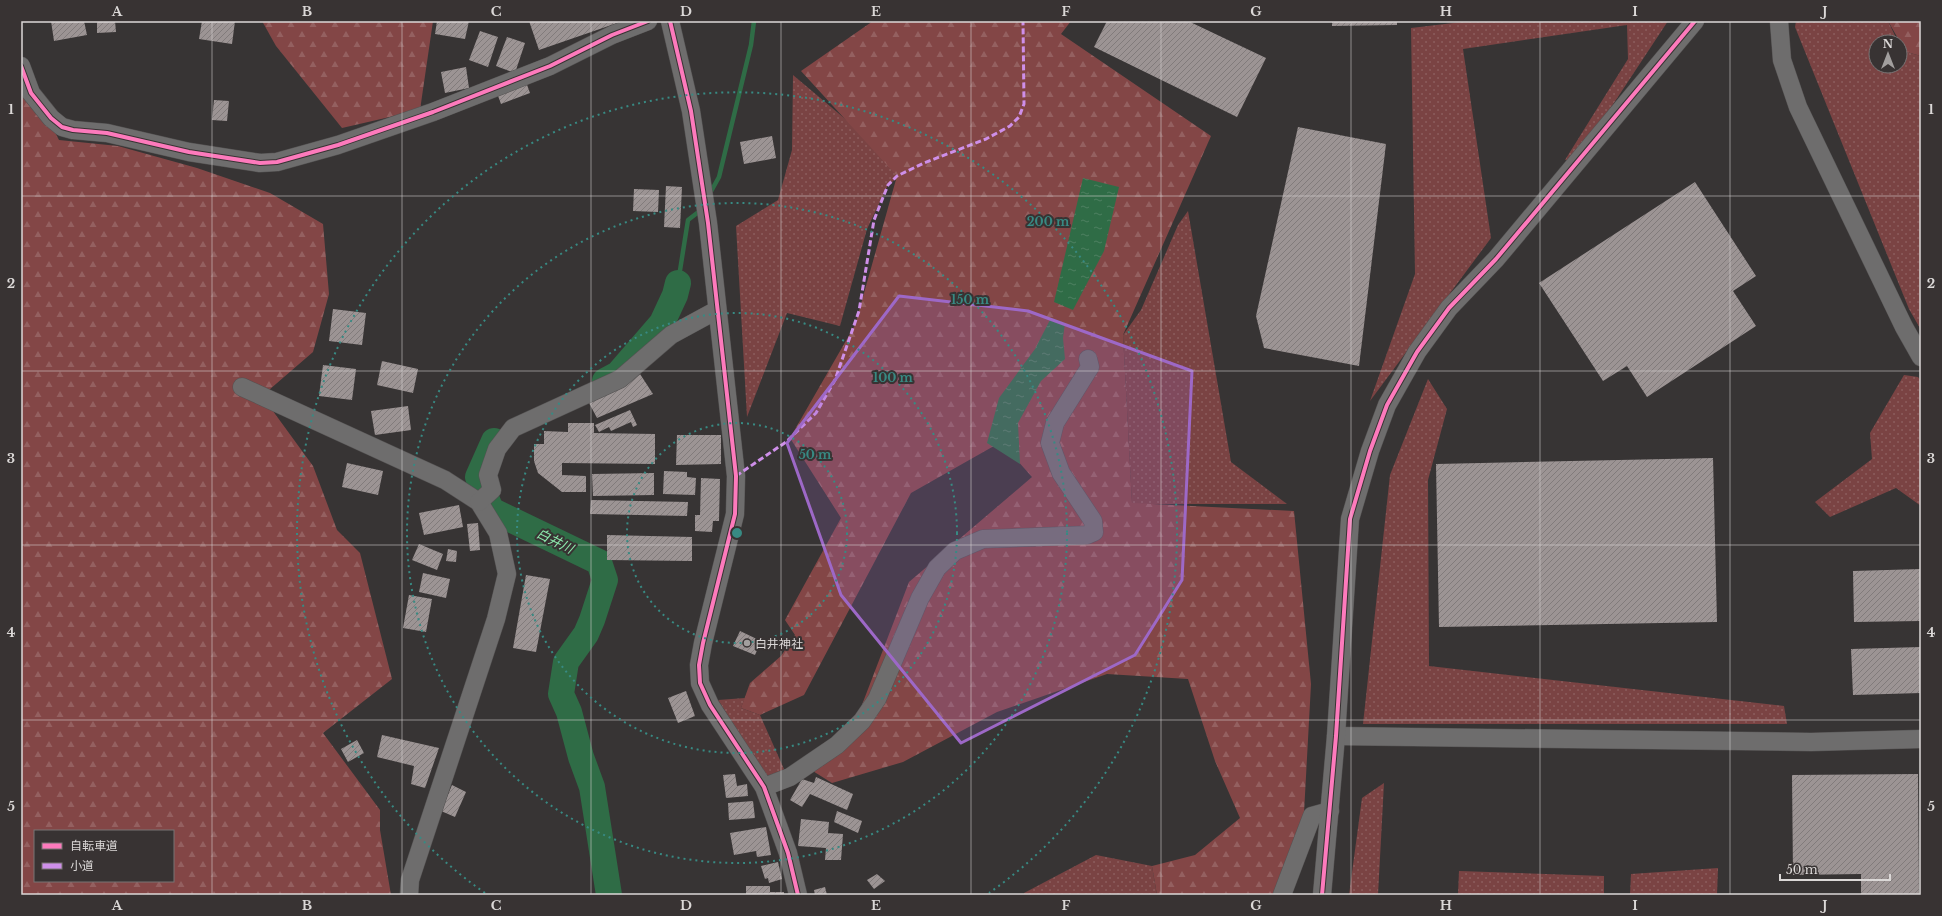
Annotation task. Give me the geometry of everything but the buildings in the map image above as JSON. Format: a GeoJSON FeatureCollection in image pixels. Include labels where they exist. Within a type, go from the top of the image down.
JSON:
{"type":"FeatureCollection","features":[{"type":"Feature","properties":{"kind":"street"},"geometry":{"type":"LineString","coordinates":[[21,66],[31,93],[51,118],[62,127],[73,130],[107,133],[189,152],[260,163],[276,162],[338,145],[433,112],[550,66],[612,35],[648,21]]}},
{"type":"Feature","properties":{"kind":"street"},"geometry":{"type":"LineString","coordinates":[[670,21],[691,111],[708,223],[736,476],[735,514],[703,643],[699,665],[700,683],[710,705],[764,787],[788,853],[798,895]]}},
{"type":"Feature","properties":{"kind":"street"},"geometry":{"type":"LineString","coordinates":[[1322,895],[1336,736],[1350,519],[1370,451],[1387,405],[1417,352],[1450,308],[1496,260],[1695,21]]}},
{"type":"Feature","properties":{"kind":"street"},"geometry":{"type":"LineString","coordinates":[[1779,21],[1782,60],[1798,107],[1883,285],[1921,357]]}},
{"type":"Feature","properties":{"kind":"street"},"geometry":{"type":"LineString","coordinates":[[478,502],[492,490],[488,475],[497,449],[513,428],[620,379],[671,335],[717,310]]}},
{"type":"Feature","properties":{"kind":"street"},"geometry":{"type":"LineString","coordinates":[[764,787],[790,777],[837,745],[862,720],[877,699],[920,598],[937,568],[955,551],[983,539],[1087,535],[1094,532],[1093,521],[1061,473],[1050,443],[1055,423],[1090,367],[1088,359]]}},
{"type":"Feature","properties":{"kind":"street"},"geometry":{"type":"LineString","coordinates":[[242,387],[445,480],[478,502],[498,533],[507,574],[496,619],[410,880],[409,895]]}},
{"type":"Feature","properties":{"kind":"street"},"geometry":{"type":"LineString","coordinates":[[1336,736],[1811,742],[1921,739]]}},
{"type":"Feature","properties":{"kind":"street"},"geometry":{"type":"LineString","coordinates":[[1282,895],[1312,816],[1330,811]]}},
{"type":"Feature","properties":{"kind":"highlighted area"},"geometry":{"type":"Polygon","coordinates":[[[899,296],[1028,311],[1192,371],[1182,580],[1135,655],[961,743],[841,595],[787,443],[899,296]]]}},
{"type":"Feature","properties":{"kind":"shaded area"},"geometry":{"type":"Polygon","coordinates":[[[1470,21],[1668,21],[1575,162],[1565,160],[1628,59],[1627,25],[1463,49],[1491,238],[1370,401],[1415,274],[1411,28],[1470,21]]]}},
{"type":"Feature","properties":{"kind":"shaded area"},"geometry":{"type":"Polygon","coordinates":[[[1796,21],[1888,21],[1894,34],[1868,34],[1868,74],[1908,74],[1908,52],[1921,56],[1921,330],[1909,309],[1795,27],[1796,21]]]}},
{"type":"Feature","properties":{"kind":"shaded area"},"geometry":{"type":"Polygon","coordinates":[[[793,75],[907,171],[888,185],[867,229],[840,326],[787,313],[747,417],[736,226],[778,200],[792,150],[793,75]]]}},
{"type":"Feature","properties":{"kind":"shaded area"},"geometry":{"type":"Polygon","coordinates":[[[1188,211],[1231,462],[1287,504],[1132,504],[1123,335],[1141,310],[1178,225],[1188,211]]]}},
{"type":"Feature","properties":{"kind":"shaded area"},"geometry":{"type":"Polygon","coordinates":[[[1904,375],[1918,377],[1921,381],[1921,506],[1896,488],[1830,517],[1815,502],[1872,459],[1870,433],[1904,375]]]}},
{"type":"Feature","properties":{"kind":"shaded area"},"geometry":{"type":"Polygon","coordinates":[[[1428,379],[1447,409],[1428,480],[1429,666],[1784,706],[1787,724],[1363,724],[1390,475],[1428,379]]]}},
{"type":"Feature","properties":{"kind":"shaded area"},"geometry":{"type":"Polygon","coordinates":[[[745,698],[741,708],[760,715],[784,769],[770,781],[718,700],[745,698]]]}},
{"type":"Feature","properties":{"kind":"shaded area"},"geometry":{"type":"Polygon","coordinates":[[[1384,783],[1378,895],[1349,895],[1362,798],[1384,783]]]}},
{"type":"Feature","properties":{"kind":"shaded area"},"geometry":{"type":"Polygon","coordinates":[[[1096,855],[1152,866],[1157,895],[1024,895],[1024,893],[1096,855]]]}},
{"type":"Feature","properties":{"kind":"shaded area"},"geometry":{"type":"Polygon","coordinates":[[[1718,868],[1717,895],[1630,895],[1631,874],[1718,868]]]}},
{"type":"Feature","properties":{"kind":"shaded area"},"geometry":{"type":"Polygon","coordinates":[[[1459,871],[1604,876],[1604,895],[1458,895],[1459,871]]]}},
{"type":"Feature","properties":{"kind":"green space"},"geometry":{"type":"Polygon","coordinates":[[[262,21],[433,21],[420,110],[342,128],[276,46],[262,21]]]}},
{"type":"Feature","properties":{"kind":"green space"},"geometry":{"type":"Polygon","coordinates":[[[873,21],[1071,21],[1061,34],[1211,136],[1123,335],[1132,503],[1294,511],[1311,684],[1304,813],[1290,895],[1157,895],[1152,866],[1195,855],[1240,818],[1215,761],[1188,679],[1107,674],[997,712],[903,762],[832,783],[808,768],[860,710],[909,582],[1032,477],[1001,442],[911,493],[804,695],[760,715],[741,708],[750,683],[781,656],[795,635],[785,620],[841,518],[790,438],[855,325],[897,176],[801,71],[873,21]]]}},
{"type":"Feature","properties":{"kind":"green space"},"geometry":{"type":"Polygon","coordinates":[[[1888,21],[1921,21],[1921,56],[1908,52],[1908,34],[1895,34],[1888,21]]]}},
{"type":"Feature","properties":{"kind":"green space"},"geometry":{"type":"Polygon","coordinates":[[[21,65],[59,140],[118,146],[197,168],[270,193],[323,224],[329,294],[313,352],[262,396],[313,466],[337,530],[360,553],[392,679],[323,733],[380,810],[380,830],[391,895],[21,895],[21,65]]]}},
{"type":"Feature","properties":{"kind":"water"},"geometry":{"type":"Polygon","coordinates":[[[1083,178],[1119,187],[1104,251],[1073,310],[1054,302],[1083,178]]]}},
{"type":"Feature","properties":{"kind":"water"},"geometry":{"type":"Polygon","coordinates":[[[1051,318],[1065,323],[1063,338],[1065,359],[1041,381],[1018,423],[1020,464],[987,443],[999,398],[1035,349],[1051,318]]]}},
{"type":"Feature","properties":{"kind":"waterway"},"geometry":{"type":"LineString","coordinates":[[709,195],[719,177],[751,45],[754,21]]}},
{"type":"Feature","properties":{"kind":"waterway"},"geometry":{"type":"LineString","coordinates":[[678,283],[688,220],[701,210]]}},
{"type":"Feature","properties":{"kind":"waterway","name":"白井川"},"geometry":{"type":"LineString","coordinates":[[605,381],[618,374],[662,323],[675,295],[678,283]]}},
{"type":"Feature","properties":{"kind":"waterway","name":"白井川"},"geometry":{"type":"LineString","coordinates":[[494,441],[478,477],[491,510],[599,562],[605,580],[586,634],[566,662],[561,694],[569,712],[581,757],[592,787],[609,895]]}},
{"type":"Feature","properties":{"kind":"marked path"},"geometry":{"type":"LineString","coordinates":[[736,476],[786,442],[816,413],[835,380],[859,311],[874,220],[888,185],[897,176],[924,163],[986,139],[1010,126],[1019,117],[1024,104],[1023,21]]}},
{"type":"Feature","properties":{"kind":"cycle path"},"geometry":{"type":"LineString","coordinates":[[21,66],[31,93],[51,118],[62,127],[73,130],[107,133],[189,152],[260,163],[277,162],[338,145],[433,112],[550,66],[612,35],[648,21]]}},
{"type":"Feature","properties":{"kind":"cycle path"},"geometry":{"type":"LineString","coordinates":[[670,21],[691,111],[708,223],[736,476],[735,514],[703,643],[699,665],[700,683],[710,705],[764,787],[788,853],[798,895]]}},
{"type":"Feature","properties":{"kind":"cycle path"},"geometry":{"type":"LineString","coordinates":[[1322,895],[1336,736],[1350,519],[1370,451],[1387,405],[1417,352],[1449,308],[1496,259],[1695,21]]}},
{"type":"Feature","properties":{"kind":"place","name":"白井神社"},"geometry":{"type":"Point","coordinates":[747,643]}}]}
